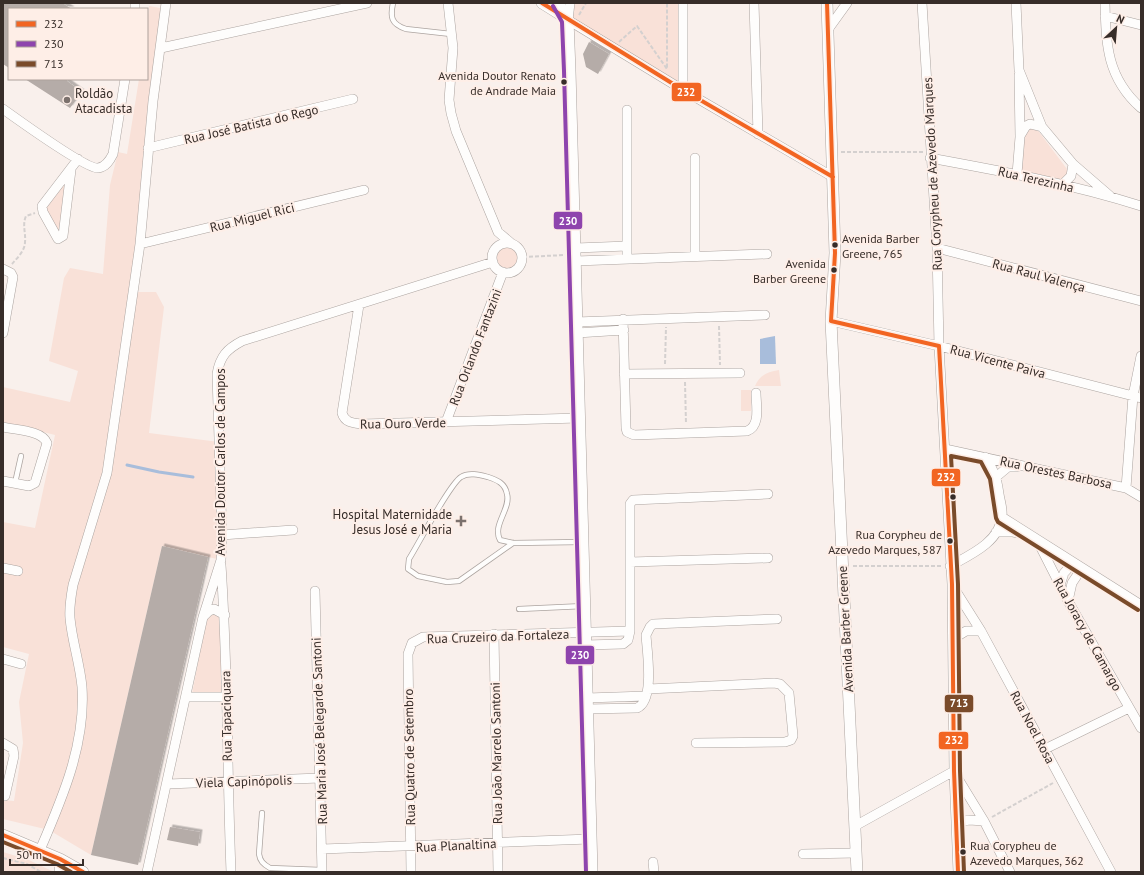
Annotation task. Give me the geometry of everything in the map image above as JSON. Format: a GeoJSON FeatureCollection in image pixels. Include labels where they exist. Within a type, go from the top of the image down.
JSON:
{"type":"FeatureCollection","features":[{"type":"Feature","properties":{"kind":"street"},"geometry":{"type":"LineString","coordinates":[[36,849],[65,788],[75,756],[80,729],[82,685],[72,634],[70,601],[73,585],[92,527],[107,473],[140,244],[152,101],[161,48],[166,3]]}},
{"type":"Feature","properties":{"kind":"street"},"geometry":{"type":"LineString","coordinates":[[161,48],[367,3]]}},
{"type":"Feature","properties":{"kind":"street"},"geometry":{"type":"LineString","coordinates":[[448,3],[452,34],[449,100],[451,113],[456,131],[498,232],[519,248],[522,262],[517,270],[512,272],[503,272],[495,267],[493,262],[498,232]]}},
{"type":"Feature","properties":{"kind":"street"},"geometry":{"type":"LineString","coordinates":[[542,3],[683,90],[833,177]]}},
{"type":"Feature","properties":{"kind":"street"},"geometry":{"type":"LineString","coordinates":[[558,3],[568,20]]}},
{"type":"Feature","properties":{"kind":"street"},"geometry":{"type":"LineString","coordinates":[[570,3],[568,20],[576,255],[576,327],[592,872]]}},
{"type":"Feature","properties":{"kind":"street"},"geometry":{"type":"LineString","coordinates":[[683,3],[683,90]]}},
{"type":"Feature","properties":{"kind":"street"},"geometry":{"type":"LineString","coordinates":[[754,3],[758,134]]}},
{"type":"Feature","properties":{"kind":"street","name":"Avenida Barber Greene"},"geometry":{"type":"LineString","coordinates":[[827,3],[835,253],[831,321],[857,872]]}},
{"type":"Feature","properties":{"kind":"street"},"geometry":{"type":"LineString","coordinates":[[829,28],[847,3]]}},
{"type":"Feature","properties":{"kind":"street","name":"Rua Corypheu de Azevedo Marques"},"geometry":{"type":"LineString","coordinates":[[922,3],[930,154],[937,248],[940,346],[952,584],[954,771],[958,872]]}},
{"type":"Feature","properties":{"kind":"street"},"geometry":{"type":"LineString","coordinates":[[1016,3],[1020,137],[1017,174]]}},
{"type":"Feature","properties":{"kind":"street"},"geometry":{"type":"LineString","coordinates":[[1105,3],[1108,51],[1116,77],[1127,94],[1141,108]]}},
{"type":"Feature","properties":{"kind":"street"},"geometry":{"type":"LineString","coordinates":[[1105,16],[1141,26]]}},
{"type":"Feature","properties":{"kind":"street"},"geometry":{"type":"LineString","coordinates":[[1019,70],[1042,127],[1073,164],[1110,196]]}},
{"type":"Feature","properties":{"kind":"street"},"geometry":{"type":"LineString","coordinates":[[3,109],[93,168],[104,166],[113,154],[125,80]]}},
{"type":"Feature","properties":{"kind":"street","name":"Rua José Batista do Rego"},"geometry":{"type":"LineString","coordinates":[[148,148],[353,99]]}},
{"type":"Feature","properties":{"kind":"street"},"geometry":{"type":"LineString","coordinates":[[627,110],[627,258]]}},
{"type":"Feature","properties":{"kind":"street"},"geometry":{"type":"LineString","coordinates":[[1020,137],[1026,126],[1030,124],[1042,127]]}},
{"type":"Feature","properties":{"kind":"street","name":"Rua Terezinha"},"geometry":{"type":"LineString","coordinates":[[930,154],[1110,196],[1141,206]]}},
{"type":"Feature","properties":{"kind":"street"},"geometry":{"type":"LineString","coordinates":[[695,158],[695,256]]}},
{"type":"Feature","properties":{"kind":"street"},"geometry":{"type":"LineString","coordinates":[[71,170],[62,238],[56,238],[43,212],[44,203],[78,159]]}},
{"type":"Feature","properties":{"kind":"street"},"geometry":{"type":"LineString","coordinates":[[1062,185],[1071,176],[1073,164]]}},
{"type":"Feature","properties":{"kind":"street","name":"Rua Miguel Rici"},"geometry":{"type":"LineString","coordinates":[[140,244],[364,190]]}},
{"type":"Feature","properties":{"kind":"street"},"geometry":{"type":"LineString","coordinates":[[494,251],[501,244],[511,243]]}},
{"type":"Feature","properties":{"kind":"street"},"geometry":{"type":"LineString","coordinates":[[576,255],[627,246]]}},
{"type":"Feature","properties":{"kind":"street","name":"Rua Raul Valença"},"geometry":{"type":"LineString","coordinates":[[937,248],[1141,302]]}},
{"type":"Feature","properties":{"kind":"street"},"geometry":{"type":"LineString","coordinates":[[576,255],[627,258],[766,254]]}},
{"type":"Feature","properties":{"kind":"street","name":"Avenida Doutor Carlos de Campos"},"geometry":{"type":"LineString","coordinates":[[148,872],[203,617],[221,560],[222,535],[217,374],[219,363],[223,355],[230,348],[242,341],[493,262]]}},
{"type":"Feature","properties":{"kind":"street"},"geometry":{"type":"LineString","coordinates":[[3,333],[13,277],[5,269]]}},
{"type":"Feature","properties":{"kind":"street","name":"Rua Orlando Fantazini"},"geometry":{"type":"LineString","coordinates":[[446,422],[503,272]]}},
{"type":"Feature","properties":{"kind":"street","name":"Rua Ouro Verde"},"geometry":{"type":"LineString","coordinates":[[359,305],[342,413],[343,418],[354,424],[579,418]]}},
{"type":"Feature","properties":{"kind":"street"},"geometry":{"type":"LineString","coordinates":[[576,327],[623,319],[765,314]]}},
{"type":"Feature","properties":{"kind":"street"},"geometry":{"type":"LineString","coordinates":[[623,319],[624,374],[628,432],[634,435],[751,430],[756,423],[756,393]]}},
{"type":"Feature","properties":{"kind":"street","name":"Rua Vicente Paiva"},"geometry":{"type":"LineString","coordinates":[[831,321],[940,346],[1137,397]]}},
{"type":"Feature","properties":{"kind":"street"},"geometry":{"type":"LineString","coordinates":[[576,327],[624,330]]}},
{"type":"Feature","properties":{"kind":"street"},"geometry":{"type":"LineString","coordinates":[[1126,488],[1141,356]]}},
{"type":"Feature","properties":{"kind":"street"},"geometry":{"type":"LineString","coordinates":[[624,374],[740,373]]}},
{"type":"Feature","properties":{"kind":"street"},"geometry":{"type":"LineString","coordinates":[[3,427],[38,434],[46,440],[47,443],[38,479],[35,483],[29,486],[3,481]]}},
{"type":"Feature","properties":{"kind":"street","name":"Rua Orestes Barbosa"},"geometry":{"type":"LineString","coordinates":[[945,449],[1126,488],[1141,497]]}},
{"type":"Feature","properties":{"kind":"street"},"geometry":{"type":"LineString","coordinates":[[950,566],[981,548],[996,532],[1002,517],[996,476],[985,457]]}},
{"type":"Feature","properties":{"kind":"street"},"geometry":{"type":"LineString","coordinates":[[996,476],[1008,467],[1031,467]]}},
{"type":"Feature","properties":{"kind":"street"},"geometry":{"type":"LineString","coordinates":[[585,645],[623,644],[628,640],[630,631],[630,504],[633,500],[768,494]]}},
{"type":"Feature","properties":{"kind":"street"},"geometry":{"type":"LineString","coordinates":[[1002,517],[1141,605]]}},
{"type":"Feature","properties":{"kind":"street"},"geometry":{"type":"LineString","coordinates":[[222,535],[293,530]]}},
{"type":"Feature","properties":{"kind":"street"},"geometry":{"type":"LineString","coordinates":[[996,532],[1013,532],[1035,538]]}},
{"type":"Feature","properties":{"kind":"street","name":"Rua Joracy de Camargo"},"geometry":{"type":"LineString","coordinates":[[1035,538],[1068,600],[1141,728]]}},
{"type":"Feature","properties":{"kind":"street"},"geometry":{"type":"LineString","coordinates":[[630,562],[768,558]]}},
{"type":"Feature","properties":{"kind":"street","name":"Rua Tapaciquara"},"geometry":{"type":"LineString","coordinates":[[221,560],[225,615],[227,783],[231,872]]}},
{"type":"Feature","properties":{"kind":"street"},"geometry":{"type":"LineString","coordinates":[[1060,585],[1064,573],[1073,563]]}},
{"type":"Feature","properties":{"kind":"street"},"geometry":{"type":"LineString","coordinates":[[3,568],[18,571]]}},
{"type":"Feature","properties":{"kind":"street"},"geometry":{"type":"LineString","coordinates":[[1068,600],[1072,584],[1082,568]]}},
{"type":"Feature","properties":{"kind":"street","name":"Rua Noel Rosa"},"geometry":{"type":"LineString","coordinates":[[952,584],[981,631],[1111,872]]}},
{"type":"Feature","properties":{"kind":"street","name":"Rua Maria José Belegarde Santoni"},"geometry":{"type":"LineString","coordinates":[[315,591],[322,871]]}},
{"type":"Feature","properties":{"kind":"street"},"geometry":{"type":"LineString","coordinates":[[203,617],[209,611],[214,609],[225,615]]}},
{"type":"Feature","properties":{"kind":"street"},"geometry":{"type":"LineString","coordinates":[[587,704],[637,708],[644,704],[647,693],[646,635],[653,624],[778,619]]}},
{"type":"Feature","properties":{"kind":"street","name":"Rua Cruzeiro da Fortaleza"},"geometry":{"type":"LineString","coordinates":[[412,643],[423,637],[630,631]]}},
{"type":"Feature","properties":{"kind":"street"},"geometry":{"type":"LineString","coordinates":[[953,639],[966,631],[981,631]]}},
{"type":"Feature","properties":{"kind":"street","name":"Rua João Marcelo Santoni"},"geometry":{"type":"LineString","coordinates":[[494,634],[498,872]]}},
{"type":"Feature","properties":{"kind":"street","name":"Rua Quatro de Setembro"},"geometry":{"type":"LineString","coordinates":[[411,872],[408,654],[412,643]]}},
{"type":"Feature","properties":{"kind":"street"},"geometry":{"type":"LineString","coordinates":[[3,659],[21,664]]}},
{"type":"Feature","properties":{"kind":"street"},"geometry":{"type":"LineString","coordinates":[[647,693],[774,683],[780,684],[789,693],[793,736],[791,740],[785,742],[696,744]]}},
{"type":"Feature","properties":{"kind":"street"},"geometry":{"type":"LineString","coordinates":[[186,698],[226,697]]}},
{"type":"Feature","properties":{"kind":"street"},"geometry":{"type":"LineString","coordinates":[[1045,749],[1129,708]]}},
{"type":"Feature","properties":{"kind":"street"},"geometry":{"type":"LineString","coordinates":[[3,743],[13,749],[14,756],[5,796]]}},
{"type":"Feature","properties":{"kind":"street"},"geometry":{"type":"LineString","coordinates":[[855,826],[954,771],[984,821],[1010,872]]}},
{"type":"Feature","properties":{"kind":"street","name":"Viela Capinópolis"},"geometry":{"type":"LineString","coordinates":[[168,784],[227,783],[320,778]]}},
{"type":"Feature","properties":{"kind":"street"},"geometry":{"type":"LineString","coordinates":[[956,823],[969,820],[984,821]]}},
{"type":"Feature","properties":{"kind":"street"},"geometry":{"type":"LineString","coordinates":[[3,835],[60,859],[84,872]]}},
{"type":"Feature","properties":{"kind":"street","name":"Rua Planaltina"},"geometry":{"type":"LineString","coordinates":[[322,849],[410,847],[590,839]]}},
{"type":"Feature","properties":{"kind":"street"},"geometry":{"type":"LineString","coordinates":[[3,841],[36,849]]}},
{"type":"Feature","properties":{"kind":"street"},"geometry":{"type":"LineString","coordinates":[[803,854],[856,853]]}},
{"type":"Feature","properties":{"kind":"street"},"geometry":{"type":"LineString","coordinates":[[59,872],[60,859]]}},
{"type":"Feature","properties":{"kind":"street"},"geometry":{"type":"LineString","coordinates":[[653,862],[654,872]]}},
{"type":"Feature","properties":{"kind":"lane"},"geometry":{"type":"LineString","coordinates":[[393,3],[392,19],[394,23],[399,26],[406,29],[452,34]]}},
{"type":"Feature","properties":{"kind":"lane"},"geometry":{"type":"LineString","coordinates":[[16,483],[21,456]]}},
{"type":"Feature","properties":{"kind":"lane"},"geometry":{"type":"LineString","coordinates":[[513,543],[459,581],[447,582],[418,576],[408,568],[409,559],[449,491],[461,477],[471,474],[496,480],[503,484],[508,498],[497,530],[497,535],[500,540],[513,543],[582,542]]}},
{"type":"Feature","properties":{"kind":"lane"},"geometry":{"type":"LineString","coordinates":[[519,609],[584,606]]}},
{"type":"Feature","properties":{"kind":"lane"},"geometry":{"type":"LineString","coordinates":[[262,814],[259,854],[260,860],[264,865],[270,868],[322,871]]}},
{"type":"Feature","properties":{"kind":"path"},"geometry":{"type":"LineString","coordinates":[[614,46],[637,26],[667,69],[667,3]]}},
{"type":"Feature","properties":{"kind":"path"},"geometry":{"type":"LineString","coordinates":[[832,153],[930,154]]}},
{"type":"Feature","properties":{"kind":"path"},"geometry":{"type":"LineString","coordinates":[[5,269],[20,255],[26,243],[23,222],[26,216],[33,213],[43,212]]}},
{"type":"Feature","properties":{"kind":"path"},"geometry":{"type":"LineString","coordinates":[[522,257],[576,255]]}},
{"type":"Feature","properties":{"kind":"path"},"geometry":{"type":"LineString","coordinates":[[718,316],[720,372]]}},
{"type":"Feature","properties":{"kind":"path"},"geometry":{"type":"LineString","coordinates":[[665,373],[666,318]]}},
{"type":"Feature","properties":{"kind":"path"},"geometry":{"type":"LineString","coordinates":[[684,373],[686,433]]}},
{"type":"Feature","properties":{"kind":"path"},"geometry":{"type":"LineString","coordinates":[[842,566],[950,566]]}},
{"type":"Feature","properties":{"kind":"path"},"geometry":{"type":"LineString","coordinates":[[984,821],[1061,778]]}},
{"type":"Feature","properties":{"kind":"path"},"geometry":{"type":"LineString","coordinates":[[3,858],[27,864],[41,872]]}},
{"type":"Feature","properties":{"kind":"shaded area"},"geometry":{"type":"Polygon","coordinates":[[[574,3],[680,3],[678,84],[571,20],[574,3]]]}},
{"type":"Feature","properties":{"kind":"shaded area"},"geometry":{"type":"Polygon","coordinates":[[[149,6],[166,9],[134,292],[156,292],[164,307],[149,433],[219,442],[221,560],[162,546],[91,855],[49,830],[3,819],[3,800],[14,801],[23,743],[19,702],[29,654],[3,647],[3,522],[35,528],[55,435],[3,422],[3,387],[70,402],[78,371],[49,361],[64,278],[70,268],[103,274],[110,185],[118,152],[127,154],[139,80],[148,80],[149,6]]]}},
{"type":"Feature","properties":{"kind":"shaded area"},"geometry":{"type":"Polygon","coordinates":[[[1036,128],[1067,169],[1067,176],[1062,181],[1022,170],[1022,152],[1026,129],[1036,128]]]}},
{"type":"Feature","properties":{"kind":"shaded area"},"geometry":{"type":"Polygon","coordinates":[[[68,180],[59,236],[44,206],[68,180]]]}},
{"type":"Feature","properties":{"kind":"shaded area"},"geometry":{"type":"Polygon","coordinates":[[[507,245],[516,249],[520,258],[516,267],[507,271],[498,267],[494,258],[498,249],[507,245]]]}},
{"type":"Feature","properties":{"kind":"shaded area"},"geometry":{"type":"Polygon","coordinates":[[[779,370],[781,386],[755,386],[759,379],[764,375],[779,370]]]}},
{"type":"Feature","properties":{"kind":"shaded area"},"geometry":{"type":"Polygon","coordinates":[[[741,390],[751,390],[751,411],[741,411],[741,390]]]}},
{"type":"Feature","properties":{"kind":"shaded area"},"geometry":{"type":"Polygon","coordinates":[[[221,612],[223,694],[192,694],[207,615],[221,612]]]}},
{"type":"Feature","properties":{"kind":"shaded area"},"geometry":{"type":"Polygon","coordinates":[[[3,852],[29,860],[54,872],[3,872],[3,852]]]}},
{"type":"Feature","properties":{"kind":"water"},"geometry":{"type":"Polygon","coordinates":[[[775,336],[776,364],[760,364],[760,339],[775,336]]]}},
{"type":"Feature","properties":{"kind":"building"},"geometry":{"type":"Polygon","coordinates":[[[3,3],[62,3],[70,8],[8,8],[8,67],[3,64],[3,3]]]}},
{"type":"Feature","properties":{"kind":"building"},"geometry":{"type":"Polygon","coordinates":[[[589,42],[609,54],[598,74],[586,67],[583,54],[589,42]]]}},
{"type":"Feature","properties":{"kind":"building","name":"Roldão Atacadista"},"geometry":{"type":"Polygon","coordinates":[[[27,80],[68,80],[82,92],[70,108],[27,80]]]}},
{"type":"Feature","properties":{"kind":"building"},"geometry":{"type":"Polygon","coordinates":[[[162,546],[208,557],[138,865],[91,855],[162,546]]]}},
{"type":"Feature","properties":{"kind":"building"},"geometry":{"type":"Polygon","coordinates":[[[170,827],[200,832],[198,846],[167,840],[170,827]]]}},
{"type":"Feature","properties":{"kind":"waterway"},"geometry":{"type":"LineString","coordinates":[[127,465],[193,477]]}},
{"type":"Feature","properties":{"kind":"transit line","name":"232"},"geometry":{"type":"LineString","coordinates":[[542,3],[683,90],[833,177]]}},
{"type":"Feature","properties":{"kind":"transit line","name":"232"},"geometry":{"type":"LineString","coordinates":[[827,3],[835,253],[831,321]]}},
{"type":"Feature","properties":{"kind":"transit line","name":"230"},"geometry":{"type":"LineString","coordinates":[[553,6],[562,22],[564,71],[586,872]]}},
{"type":"Feature","properties":{"kind":"transit line","name":"232"},"geometry":{"type":"LineString","coordinates":[[831,321],[939,346]]}},
{"type":"Feature","properties":{"kind":"transit line","name":"232"},"geometry":{"type":"LineString","coordinates":[[939,346],[952,584],[954,771],[958,872]]}},
{"type":"Feature","properties":{"kind":"transit line","name":"713"},"geometry":{"type":"LineString","coordinates":[[964,872],[960,771],[958,584],[951,456],[981,462],[990,479],[996,518],[998,522],[1138,610]]}},
{"type":"Feature","properties":{"kind":"transit line","name":"232"},"geometry":{"type":"LineString","coordinates":[[3,835],[60,859],[83,872]]}},
{"type":"Feature","properties":{"kind":"transit line","name":"713"},"geometry":{"type":"LineString","coordinates":[[3,842],[57,864],[71,872]]}},
{"type":"Feature","properties":{"kind":"place","name":"Avenida Doutor Renato de Andrade Maia"},"geometry":{"type":"Point","coordinates":[564,82]}},
{"type":"Feature","properties":{"kind":"place","name":"Roldão Atacadista"},"geometry":{"type":"Point","coordinates":[67,100]}},
{"type":"Feature","properties":{"kind":"place","name":"Avenida Barber Greene, 765"},"geometry":{"type":"Point","coordinates":[835,245]}},
{"type":"Feature","properties":{"kind":"place","name":"Avenida Barber Greene"},"geometry":{"type":"Point","coordinates":[834,270]}},
{"type":"Feature","properties":{"kind":"place","name":"Hospital Maternidade Jesus José e Maria"},"geometry":{"type":"Point","coordinates":[461,521]}},
{"type":"Feature","properties":{"kind":"place","name":"Rua Corypheu de Azevedo Marques, 587"},"geometry":{"type":"Point","coordinates":[950,541]}},
{"type":"Feature","properties":{"kind":"place","name":"Rua Corypheu de Azevedo Marques, 362"},"geometry":{"type":"Point","coordinates":[963,852]}}]}
